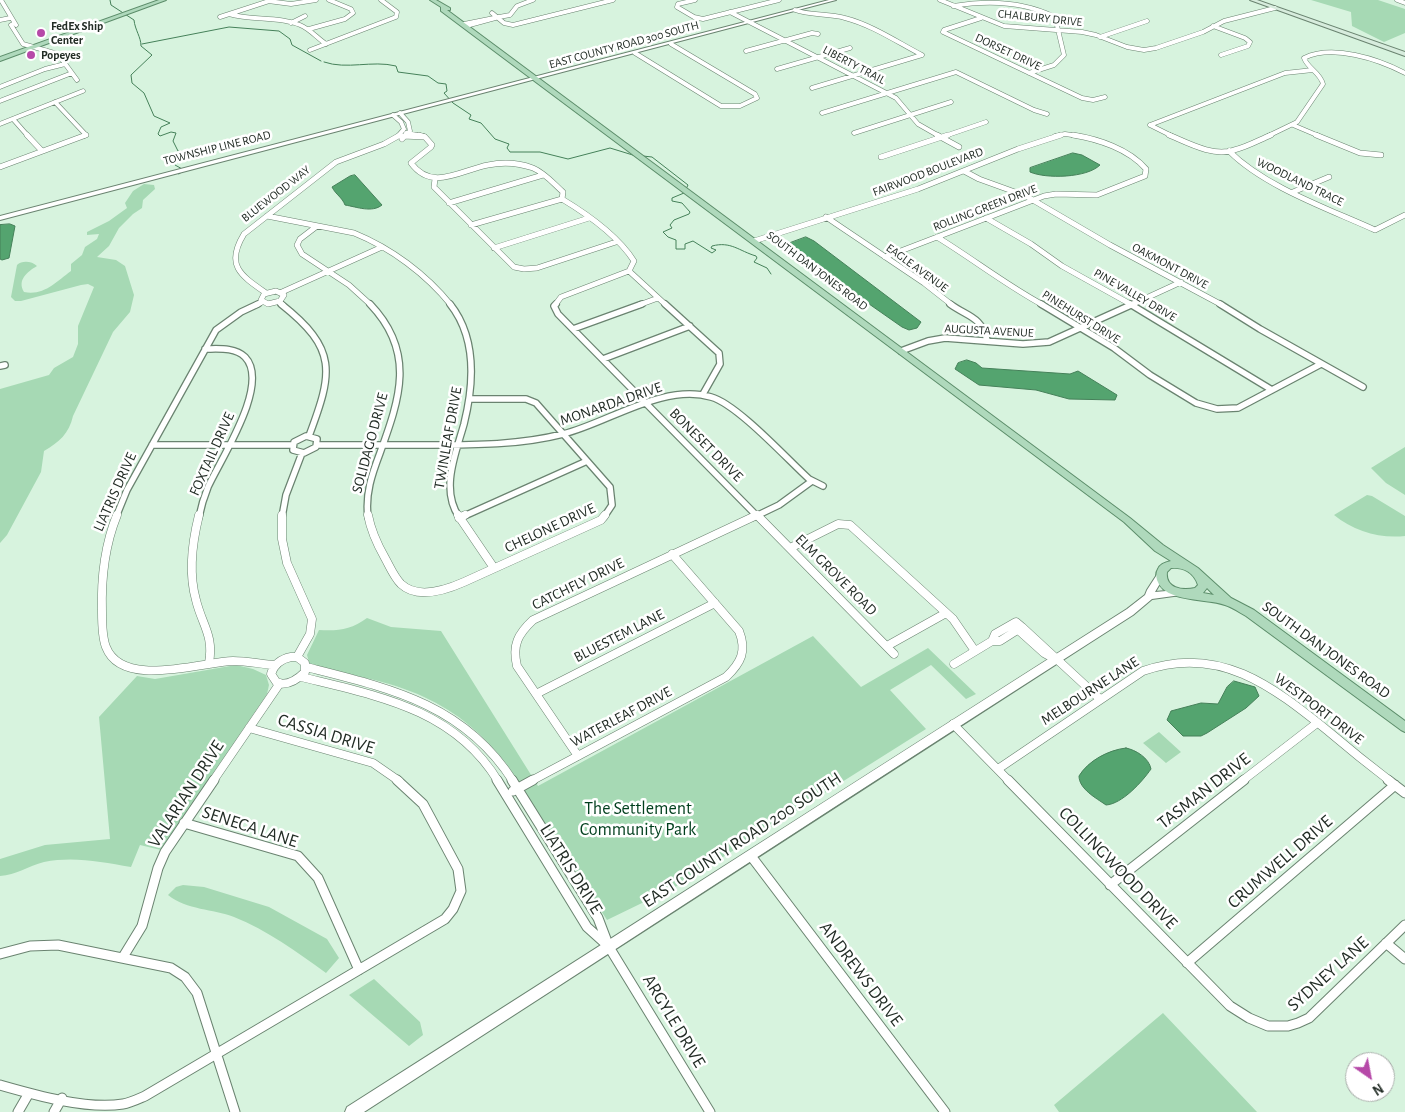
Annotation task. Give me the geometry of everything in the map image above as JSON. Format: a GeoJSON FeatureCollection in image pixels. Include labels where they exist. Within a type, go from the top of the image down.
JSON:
{"type":"FeatureCollection","features":[{"type":"Feature","properties":{"kind":"main road"},"geometry":{"type":"LineString","coordinates":[[128,11],[146,2],[161,0]]}},
{"type":"Feature","properties":{"kind":"main road"},"geometry":{"type":"LineString","coordinates":[[0,58],[161,0]]}},
{"type":"Feature","properties":{"kind":"main road","name":"SOUTH DAN JONES ROAD"},"geometry":{"type":"LineString","coordinates":[[432,0],[535,79],[1128,520],[1159,548],[1186,566]]}},
{"type":"Feature","properties":{"kind":"main road"},"geometry":{"type":"LineString","coordinates":[[1252,0],[1405,54]]}},
{"type":"Feature","properties":{"kind":"main road"},"geometry":{"type":"LineString","coordinates":[[1159,548],[1162,558],[1161,573],[1165,584],[1183,594],[1198,592],[1202,589],[1203,582],[1199,574],[1186,566],[1172,565],[1164,568],[1161,573]]}},
{"type":"Feature","properties":{"kind":"main road","name":"SOUTH DAN JONES ROAD"},"geometry":{"type":"LineString","coordinates":[[1199,574],[1227,601],[1256,617],[1405,727]]}},
{"type":"Feature","properties":{"kind":"main road","name":"SOUTH DAN JONES ROAD"},"geometry":{"type":"LineString","coordinates":[[1183,594],[1227,601]]}},
{"type":"Feature","properties":{"kind":"street"},"geometry":{"type":"LineString","coordinates":[[220,17],[270,1],[291,4],[316,0]]}},
{"type":"Feature","properties":{"kind":"street"},"geometry":{"type":"LineString","coordinates":[[309,29],[345,19],[353,13],[351,8],[329,0]]}},
{"type":"Feature","properties":{"kind":"street"},"geometry":{"type":"LineString","coordinates":[[310,50],[388,22],[397,16],[397,12],[381,0]]}},
{"type":"Feature","properties":{"kind":"street"},"geometry":{"type":"LineString","coordinates":[[465,25],[512,14],[517,6],[533,0]]}},
{"type":"Feature","properties":{"kind":"street"},"geometry":{"type":"LineString","coordinates":[[474,19],[493,13],[504,24],[519,24],[613,0]]}},
{"type":"Feature","properties":{"kind":"street"},"geometry":{"type":"LineString","coordinates":[[695,0],[681,3],[677,7],[700,19],[779,0]]}},
{"type":"Feature","properties":{"kind":"street","name":"EAST COUNTY ROAD 300 SOUTH"},"geometry":{"type":"LineString","coordinates":[[812,6],[829,0]]}},
{"type":"Feature","properties":{"kind":"street","name":"EAST COUNTY ROAD 300 SOUTH"},"geometry":{"type":"LineString","coordinates":[[441,103],[834,0]]}},
{"type":"Feature","properties":{"kind":"street","name":"CHALBURY DRIVE"},"geometry":{"type":"LineString","coordinates":[[940,0],[981,18],[1009,27],[1082,32],[1139,50],[1156,48],[1204,32],[1213,26]]}},
{"type":"Feature","properties":{"kind":"street"},"geometry":{"type":"LineString","coordinates":[[953,6],[980,0],[1027,4],[1055,17],[1060,31],[1064,55],[1052,65],[1029,72]]}},
{"type":"Feature","properties":{"kind":"street"},"geometry":{"type":"LineString","coordinates":[[1397,0],[1405,2]]}},
{"type":"Feature","properties":{"kind":"street"},"geometry":{"type":"LineString","coordinates":[[1,1],[13,24],[11,26],[23,44],[56,53],[77,80]]}},
{"type":"Feature","properties":{"kind":"street"},"geometry":{"type":"LineString","coordinates":[[245,5],[251,7]]}},
{"type":"Feature","properties":{"kind":"street"},"geometry":{"type":"LineString","coordinates":[[1213,26],[1273,7]]}},
{"type":"Feature","properties":{"kind":"street"},"geometry":{"type":"LineString","coordinates":[[797,10],[809,16],[840,17],[850,20],[922,55],[812,88]]}},
{"type":"Feature","properties":{"kind":"street"},"geometry":{"type":"LineString","coordinates":[[0,12],[7,11]]}},
{"type":"Feature","properties":{"kind":"street","name":"LIBERTY TRAIL"},"geometry":{"type":"LineString","coordinates":[[733,12],[886,93],[901,102],[918,124],[959,147]]}},
{"type":"Feature","properties":{"kind":"street"},"geometry":{"type":"LineString","coordinates":[[229,14],[239,17],[291,23],[309,29],[326,44]]}},
{"type":"Feature","properties":{"kind":"street"},"geometry":{"type":"LineString","coordinates":[[291,23],[305,16]]}},
{"type":"Feature","properties":{"kind":"street"},"geometry":{"type":"LineString","coordinates":[[0,20],[10,18]]}},
{"type":"Feature","properties":{"kind":"street","name":"DORSET DRIVE"},"geometry":{"type":"LineString","coordinates":[[981,18],[944,30],[943,32],[1086,99],[1093,100],[1105,97]]}},
{"type":"Feature","properties":{"kind":"street"},"geometry":{"type":"LineString","coordinates":[[1100,37],[1147,22]]}},
{"type":"Feature","properties":{"kind":"street"},"geometry":{"type":"LineString","coordinates":[[1213,26],[1245,38],[1250,42],[1248,46],[1221,55]]}},
{"type":"Feature","properties":{"kind":"street"},"geometry":{"type":"LineString","coordinates":[[746,51],[812,33],[818,34]]}},
{"type":"Feature","properties":{"kind":"street"},"geometry":{"type":"LineString","coordinates":[[635,53],[717,105],[728,107],[755,100],[757,96],[671,44]]}},
{"type":"Feature","properties":{"kind":"street"},"geometry":{"type":"LineString","coordinates":[[777,69],[850,48]]}},
{"type":"Feature","properties":{"kind":"street"},"geometry":{"type":"LineString","coordinates":[[1313,70],[1285,74],[1150,125],[1209,150],[1229,151],[1293,126],[1324,84],[1321,76],[1306,64],[1304,58],[1308,55],[1319,53],[1355,57],[1395,67],[1405,73]]}},
{"type":"Feature","properties":{"kind":"street"},"geometry":{"type":"LineString","coordinates":[[0,87],[45,69],[65,64]]}},
{"type":"Feature","properties":{"kind":"street"},"geometry":{"type":"LineString","coordinates":[[1395,67],[1405,64]]}},
{"type":"Feature","properties":{"kind":"street"},"geometry":{"type":"LineString","coordinates":[[822,113],[956,72],[1034,110],[1047,114]]}},
{"type":"Feature","properties":{"kind":"street"},"geometry":{"type":"LineString","coordinates":[[0,101],[72,73]]}},
{"type":"Feature","properties":{"kind":"street"},"geometry":{"type":"LineString","coordinates":[[0,124],[82,91]]}},
{"type":"Feature","properties":{"kind":"street"},"geometry":{"type":"LineString","coordinates":[[0,167],[86,135],[55,102]]}},
{"type":"Feature","properties":{"kind":"street"},"geometry":{"type":"LineString","coordinates":[[854,133],[950,102]]}},
{"type":"Feature","properties":{"kind":"street","name":"TOWNSHIP LINE ROAD"},"geometry":{"type":"LineString","coordinates":[[0,218],[441,103]]}},
{"type":"Feature","properties":{"kind":"street"},"geometry":{"type":"LineString","coordinates":[[400,113],[404,121]]}},
{"type":"Feature","properties":{"kind":"street"},"geometry":{"type":"LineString","coordinates":[[393,115],[410,127],[405,134],[425,138],[430,143],[431,147],[411,163],[423,176],[435,178],[483,166],[503,164],[528,167],[543,175],[563,192],[562,198]]}},
{"type":"Feature","properties":{"kind":"street"},"geometry":{"type":"LineString","coordinates":[[13,119],[42,151]]}},
{"type":"Feature","properties":{"kind":"street"},"geometry":{"type":"LineString","coordinates":[[881,157],[986,122]]}},
{"type":"Feature","properties":{"kind":"street"},"geometry":{"type":"LineString","coordinates":[[1293,126],[1360,153],[1381,155]]}},
{"type":"Feature","properties":{"kind":"street","name":"BLUEWOOD WAY"},"geometry":{"type":"LineString","coordinates":[[266,293],[239,272],[234,261],[235,247],[244,234],[336,162],[387,146],[405,134]]}},
{"type":"Feature","properties":{"kind":"street","name":"FAIRWOOD BOULEVARD"},"geometry":{"type":"LineString","coordinates":[[755,242],[826,217],[904,194],[998,156],[1055,136],[1076,134],[1092,139],[1135,159],[1146,170]]}},
{"type":"Feature","properties":{"kind":"street","name":"WOODLAND TRACE"},"geometry":{"type":"LineString","coordinates":[[1229,151],[1250,170],[1375,230],[1405,215]]}},
{"type":"Feature","properties":{"kind":"street","name":"ROLLING GREEN DRIVE"},"geometry":{"type":"LineString","coordinates":[[885,257],[1054,194],[1087,196],[1103,194],[1140,179],[1145,176],[1146,170]]}},
{"type":"Feature","properties":{"kind":"street","name":"OAKMONT DRIVE"},"geometry":{"type":"LineString","coordinates":[[964,171],[1034,200],[1110,245],[1181,282],[1363,387]]}},
{"type":"Feature","properties":{"kind":"street"},"geometry":{"type":"LineString","coordinates":[[449,203],[543,175]]}},
{"type":"Feature","properties":{"kind":"street"},"geometry":{"type":"LineString","coordinates":[[1293,192],[1329,177]]}},
{"type":"Feature","properties":{"kind":"street"},"geometry":{"type":"LineString","coordinates":[[435,178],[434,188],[511,266],[522,269],[537,268],[616,242]]}},
{"type":"Feature","properties":{"kind":"street"},"geometry":{"type":"LineString","coordinates":[[471,225],[562,198],[570,202],[633,257],[633,266],[629,271],[716,350],[720,356],[720,364],[703,394],[721,400],[730,406],[812,481],[823,486]]}},
{"type":"Feature","properties":{"kind":"street","name":"TWINLEAF DRIVE"},"geometry":{"type":"LineString","coordinates":[[267,216],[354,233],[382,247],[428,278],[444,295],[460,318],[469,344],[472,374],[469,399],[449,483],[450,497],[453,508],[459,518],[494,568]]}},
{"type":"Feature","properties":{"kind":"street","name":"EAGLE AVENUE"},"geometry":{"type":"LineString","coordinates":[[826,217],[924,283],[953,306],[979,322],[984,328],[987,340]]}},
{"type":"Feature","properties":{"kind":"street"},"geometry":{"type":"LineString","coordinates":[[494,248],[589,218]]}},
{"type":"Feature","properties":{"kind":"street","name":"PINE VALLEY DRIVE"},"geometry":{"type":"LineString","coordinates":[[986,218],[1031,244],[1062,266],[1133,304],[1272,390]]}},
{"type":"Feature","properties":{"kind":"street","name":"SOLIDAGO DRIVE"},"geometry":{"type":"LineString","coordinates":[[317,226],[300,239],[297,245],[298,250],[363,295],[374,306],[388,324],[396,345],[402,372],[395,409],[368,487],[367,512],[378,545],[399,582],[408,588],[420,592],[448,588],[494,568]]}},
{"type":"Feature","properties":{"kind":"street","name":"PINEHURST DRIVE"},"geometry":{"type":"LineString","coordinates":[[937,237],[979,263],[1012,288],[1081,328],[1188,399],[1217,409],[1238,408],[1272,390]]}},
{"type":"Feature","properties":{"kind":"street"},"geometry":{"type":"LineString","coordinates":[[282,292],[284,297],[279,302],[268,304],[262,302],[260,298],[266,293],[282,292],[382,247]]}},
{"type":"Feature","properties":{"kind":"street","name":"BONESET DRIVE"},"geometry":{"type":"LineString","coordinates":[[629,271],[571,292],[556,301],[555,310],[757,515]]}},
{"type":"Feature","properties":{"kind":"street","name":"AUGUSTA AVENUE"},"geometry":{"type":"LineString","coordinates":[[903,353],[933,340],[952,338],[1043,343],[1054,340],[1181,282]]}},
{"type":"Feature","properties":{"kind":"street"},"geometry":{"type":"LineString","coordinates":[[572,329],[658,298]]}},
{"type":"Feature","properties":{"kind":"street","name":"LIATRIS DRIVE"},"geometry":{"type":"LineString","coordinates":[[262,302],[228,320],[216,330],[127,490],[104,553],[101,584],[102,620],[106,647],[116,662],[133,668],[160,670],[234,660],[275,665]]}},
{"type":"Feature","properties":{"kind":"street"},"geometry":{"type":"LineString","coordinates":[[279,302],[309,326],[325,354],[327,383],[309,436]]}},
{"type":"Feature","properties":{"kind":"street"},"geometry":{"type":"LineString","coordinates":[[603,359],[690,326]]}},
{"type":"Feature","properties":{"kind":"street","name":"FOXTAIL DRIVE"},"geometry":{"type":"LineString","coordinates":[[205,349],[230,349],[240,352],[248,360],[253,378],[250,401],[206,491],[195,532],[191,569],[196,601],[211,642],[212,648],[209,663]]}},
{"type":"Feature","properties":{"kind":"street"},"geometry":{"type":"LineString","coordinates":[[1272,390],[1321,364]]}},
{"type":"Feature","properties":{"kind":"street","name":"MONARDA DRIVE"},"geometry":{"type":"LineString","coordinates":[[318,445],[509,443],[563,434],[588,427],[673,395],[703,394]]}},
{"type":"Feature","properties":{"kind":"street","name":"CHELONE DRIVE"},"geometry":{"type":"LineString","coordinates":[[469,399],[526,399],[536,403],[610,487],[613,496],[613,504],[609,512],[600,520],[494,568]]}},
{"type":"Feature","properties":{"kind":"street"},"geometry":{"type":"LineString","coordinates":[[152,445],[292,445],[297,440],[309,436],[317,439],[318,445],[313,450],[302,453],[293,450],[292,445]]}},
{"type":"Feature","properties":{"kind":"street"},"geometry":{"type":"LineString","coordinates":[[297,657],[308,638],[312,626],[311,616],[291,576],[282,531],[286,494],[302,453]]}},
{"type":"Feature","properties":{"kind":"street"},"geometry":{"type":"LineString","coordinates":[[459,518],[587,461]]}},
{"type":"Feature","properties":{"kind":"street","name":"CATCHFLY DRIVE"},"geometry":{"type":"LineString","coordinates":[[578,756],[517,666],[513,654],[515,643],[521,632],[533,620],[757,515],[782,502],[812,481]]}},
{"type":"Feature","properties":{"kind":"street","name":"ELM GROVE ROAD"},"geometry":{"type":"LineString","coordinates":[[757,515],[894,654]]}},
{"type":"Feature","properties":{"kind":"street"},"geometry":{"type":"LineString","coordinates":[[790,548],[838,524],[853,527],[958,625],[975,651]]}},
{"type":"Feature","properties":{"kind":"street"},"geometry":{"type":"LineString","coordinates":[[672,554],[715,603]]}},
{"type":"Feature","properties":{"kind":"street","name":"EAST COUNTY ROAD 200 SOUTH"},"geometry":{"type":"LineString","coordinates":[[352,1112],[1142,604],[1150,596],[1150,592],[1161,573]]}},
{"type":"Feature","properties":{"kind":"street"},"geometry":{"type":"LineString","coordinates":[[1150,596],[1183,594]]}},
{"type":"Feature","properties":{"kind":"street","name":"WATERLEAF DRIVE"},"geometry":{"type":"LineString","coordinates":[[506,794],[726,677],[736,668],[743,657],[745,643],[739,631],[715,603]]}},
{"type":"Feature","properties":{"kind":"street","name":"BLUESTEM LANE"},"geometry":{"type":"LineString","coordinates":[[536,694],[715,603]]}},
{"type":"Feature","properties":{"kind":"street"},"geometry":{"type":"LineString","coordinates":[[887,646],[946,613]]}},
{"type":"Feature","properties":{"kind":"street"},"geometry":{"type":"LineString","coordinates":[[992,641],[995,634],[1011,624],[1020,629],[1044,653],[1056,659],[1100,699]]}},
{"type":"Feature","properties":{"kind":"street"},"geometry":{"type":"LineString","coordinates":[[954,664],[992,641],[1000,641],[1020,629]]}},
{"type":"Feature","properties":{"kind":"street"},"geometry":{"type":"LineString","coordinates":[[297,657],[303,660],[306,667],[301,677],[292,682],[280,683],[272,678],[271,674],[275,665],[285,658],[297,657]]}},
{"type":"Feature","properties":{"kind":"street","name":"MELBOURNE LANE"},"geometry":{"type":"LineString","coordinates":[[998,769],[1138,673],[1154,666],[1180,662],[1207,664]]}},
{"type":"Feature","properties":{"kind":"street","name":"WESTPORT DRIVE"},"geometry":{"type":"LineString","coordinates":[[1207,664],[1228,668],[1262,682],[1285,697],[1405,793]]}},
{"type":"Feature","properties":{"kind":"street","name":"LIATRIS DRIVE"},"geometry":{"type":"LineString","coordinates":[[306,667],[411,697],[437,709],[461,724],[483,742],[502,764],[598,918],[610,947]]}},
{"type":"Feature","properties":{"kind":"street","name":"LIATRIS DRIVE"},"geometry":{"type":"LineString","coordinates":[[301,677],[404,704],[453,731],[488,765],[587,927],[610,947]]}},
{"type":"Feature","properties":{"kind":"street","name":"VALARIAN DRIVE"},"geometry":{"type":"LineString","coordinates":[[123,957],[142,926],[158,868],[184,823],[280,683]]}},
{"type":"Feature","properties":{"kind":"street","name":"TASMAN DRIVE"},"geometry":{"type":"LineString","coordinates":[[1110,885],[1317,723]]}},
{"type":"Feature","properties":{"kind":"street","name":"COLLINGWOOD DRIVE"},"geometry":{"type":"LineString","coordinates":[[953,724],[1230,1006],[1246,1018],[1265,1026]]}},
{"type":"Feature","properties":{"kind":"street","name":"CASSIA DRIVE"},"geometry":{"type":"LineString","coordinates":[[0,1085],[29,1093],[99,1106],[125,1104],[145,1096],[216,1055],[445,919],[454,909],[461,891],[458,869],[423,804],[400,782],[373,763],[249,728]]}},
{"type":"Feature","properties":{"kind":"street","name":"CRUMWELL DRIVE"},"geometry":{"type":"LineString","coordinates":[[1187,963],[1394,785]]}},
{"type":"Feature","properties":{"kind":"street","name":"SENECA LANE"},"geometry":{"type":"LineString","coordinates":[[184,823],[298,856],[318,878],[359,970]]}},
{"type":"Feature","properties":{"kind":"street","name":"ANDREWS DRIVE"},"geometry":{"type":"LineString","coordinates":[[751,856],[945,1112]]}},
{"type":"Feature","properties":{"kind":"street","name":"SYDNEY LANE"},"geometry":{"type":"LineString","coordinates":[[1265,1026],[1282,1028],[1297,1025],[1308,1018],[1405,925]]}},
{"type":"Feature","properties":{"kind":"street"},"geometry":{"type":"LineString","coordinates":[[1386,943],[1405,959]]}},
{"type":"Feature","properties":{"kind":"street"},"geometry":{"type":"LineString","coordinates":[[0,954],[30,946],[58,946],[123,957],[171,968],[185,977],[197,993],[235,1112]]}},
{"type":"Feature","properties":{"kind":"street","name":"ARGYLE DRIVE"},"geometry":{"type":"LineString","coordinates":[[610,947],[710,1112]]}},
{"type":"Feature","properties":{"kind":"street"},"geometry":{"type":"LineString","coordinates":[[18,1112],[29,1093]]}},
{"type":"Feature","properties":{"kind":"street"},"geometry":{"type":"LineString","coordinates":[[54,1112],[62,1098]]}},
{"type":"Feature","properties":{"kind":"green space"},"geometry":{"type":"Polygon","coordinates":[[[1311,0],[1378,0],[1405,9],[1405,33],[1384,42],[1352,26],[1351,12],[1311,0]]]}},
{"type":"Feature","properties":{"kind":"green space"},"geometry":{"type":"Polygon","coordinates":[[[144,184],[154,185],[155,189],[143,200],[142,208],[119,228],[109,246],[97,257],[116,260],[125,266],[134,295],[130,312],[113,332],[66,433],[59,441],[44,451],[41,472],[7,535],[0,543],[0,389],[49,375],[54,368],[73,357],[78,344],[78,326],[94,287],[88,284],[81,285],[15,301],[11,297],[17,265],[27,262],[37,266],[22,280],[24,292],[38,292],[49,287],[71,271],[71,264],[82,255],[85,247],[97,239],[99,234],[87,235],[87,232],[109,221],[127,208],[125,203],[133,191],[144,184]]]}},
{"type":"Feature","properties":{"kind":"green space"},"geometry":{"type":"Polygon","coordinates":[[[1405,447],[1405,495],[1386,483],[1371,468],[1405,447]]]}},
{"type":"Feature","properties":{"kind":"green space"},"geometry":{"type":"Polygon","coordinates":[[[1367,495],[1372,496],[1405,516],[1405,536],[1396,537],[1368,533],[1342,521],[1334,515],[1367,495]]]}},
{"type":"Feature","properties":{"kind":"green space","name":"The Settlement Community Park"},"geometry":{"type":"Polygon","coordinates":[[[367,618],[391,627],[441,631],[538,786],[813,636],[861,687],[928,648],[976,694],[966,699],[931,665],[890,690],[926,729],[677,886],[607,920],[506,763],[489,743],[469,725],[448,710],[411,691],[310,666],[307,655],[319,630],[344,629],[367,618]]]}},
{"type":"Feature","properties":{"kind":"green space"},"geometry":{"type":"Polygon","coordinates":[[[236,665],[253,669],[266,675],[269,685],[267,694],[161,850],[140,845],[131,867],[88,860],[55,860],[0,876],[0,859],[45,845],[110,839],[99,717],[137,676],[155,679],[236,665]]]}},
{"type":"Feature","properties":{"kind":"green space"},"geometry":{"type":"Polygon","coordinates":[[[1159,732],[1181,752],[1166,763],[1143,743],[1159,732]]]}},
{"type":"Feature","properties":{"kind":"green space"},"geometry":{"type":"Polygon","coordinates":[[[183,885],[204,887],[269,907],[327,939],[339,958],[326,973],[282,942],[246,922],[226,914],[183,904],[168,895],[176,887],[183,885]]]}},
{"type":"Feature","properties":{"kind":"green space"},"geometry":{"type":"Polygon","coordinates":[[[374,979],[420,1022],[423,1035],[409,1046],[349,995],[374,979]]]}},
{"type":"Feature","properties":{"kind":"green space"},"geometry":{"type":"Polygon","coordinates":[[[1163,1013],[1257,1112],[1059,1112],[1054,1105],[1163,1013]]]}},
{"type":"Feature","properties":{"kind":"shaded area"},"geometry":{"type":"Polygon","coordinates":[[[1073,153],[1082,155],[1100,165],[1086,173],[1066,176],[1046,176],[1030,172],[1030,168],[1073,153]]]}},
{"type":"Feature","properties":{"kind":"shaded area"},"geometry":{"type":"Polygon","coordinates":[[[355,175],[382,205],[369,209],[345,205],[332,187],[355,175]]]}},
{"type":"Feature","properties":{"kind":"shaded area"},"geometry":{"type":"Polygon","coordinates":[[[10,224],[15,226],[9,258],[2,260],[0,259],[0,225],[10,224]]]}},
{"type":"Feature","properties":{"kind":"shaded area"},"geometry":{"type":"Polygon","coordinates":[[[806,237],[814,241],[921,322],[917,328],[909,330],[902,327],[789,248],[790,243],[806,237]]]}},
{"type":"Feature","properties":{"kind":"shaded area"},"geometry":{"type":"Polygon","coordinates":[[[967,360],[976,363],[982,368],[1070,374],[1078,371],[1117,395],[1115,400],[1069,399],[1036,390],[979,385],[955,369],[958,363],[967,360]]]}},
{"type":"Feature","properties":{"kind":"shaded area"},"geometry":{"type":"Polygon","coordinates":[[[1234,681],[1255,687],[1259,696],[1246,708],[1207,733],[1201,736],[1183,736],[1167,720],[1171,711],[1201,703],[1218,704],[1227,687],[1234,681]]]}},
{"type":"Feature","properties":{"kind":"shaded area"},"geometry":{"type":"Polygon","coordinates":[[[1126,748],[1142,755],[1148,761],[1151,769],[1125,797],[1106,805],[1085,789],[1079,776],[1099,757],[1112,751],[1126,748]]]}},
{"type":"Feature","properties":{"kind":"waterway"},"geometry":{"type":"LineString","coordinates":[[110,0],[111,5],[134,20],[141,46],[152,55],[131,75],[132,83],[144,93],[154,116],[170,123],[161,127],[158,134],[160,136],[171,132],[176,133],[173,141],[178,151],[182,152],[176,159],[175,165],[184,170],[179,174]]}},
{"type":"Feature","properties":{"kind":"waterway"},"geometry":{"type":"LineString","coordinates":[[142,44],[229,27],[279,31],[290,39],[292,45],[321,61]]}},
{"type":"Feature","properties":{"kind":"waterway"},"geometry":{"type":"LineString","coordinates":[[324,62],[342,65],[387,64],[396,66],[398,72],[428,76],[438,83],[446,84],[447,91],[444,93],[453,103],[471,115],[469,119],[481,123],[495,139],[509,144],[507,148],[510,152],[540,152],[568,159],[610,148],[636,156]]}},
{"type":"Feature","properties":{"kind":"waterway"},"geometry":{"type":"LineString","coordinates":[[643,156],[652,157],[688,185],[684,193],[672,198],[672,201],[682,203],[690,212],[689,214],[674,220],[670,225],[672,228],[663,232],[668,237],[676,240],[676,249],[685,249],[685,244],[693,241],[712,253],[716,250],[711,248],[712,246],[730,246],[756,256],[757,258],[754,262],[767,268],[771,274]]}},
{"type":"Feature","properties":{"kind":"place","name":"FedEx Ship Center"},"geometry":{"type":"Point","coordinates":[41,33]}},
{"type":"Feature","properties":{"kind":"place","name":"Popeyes"},"geometry":{"type":"Point","coordinates":[31,55]}}]}
